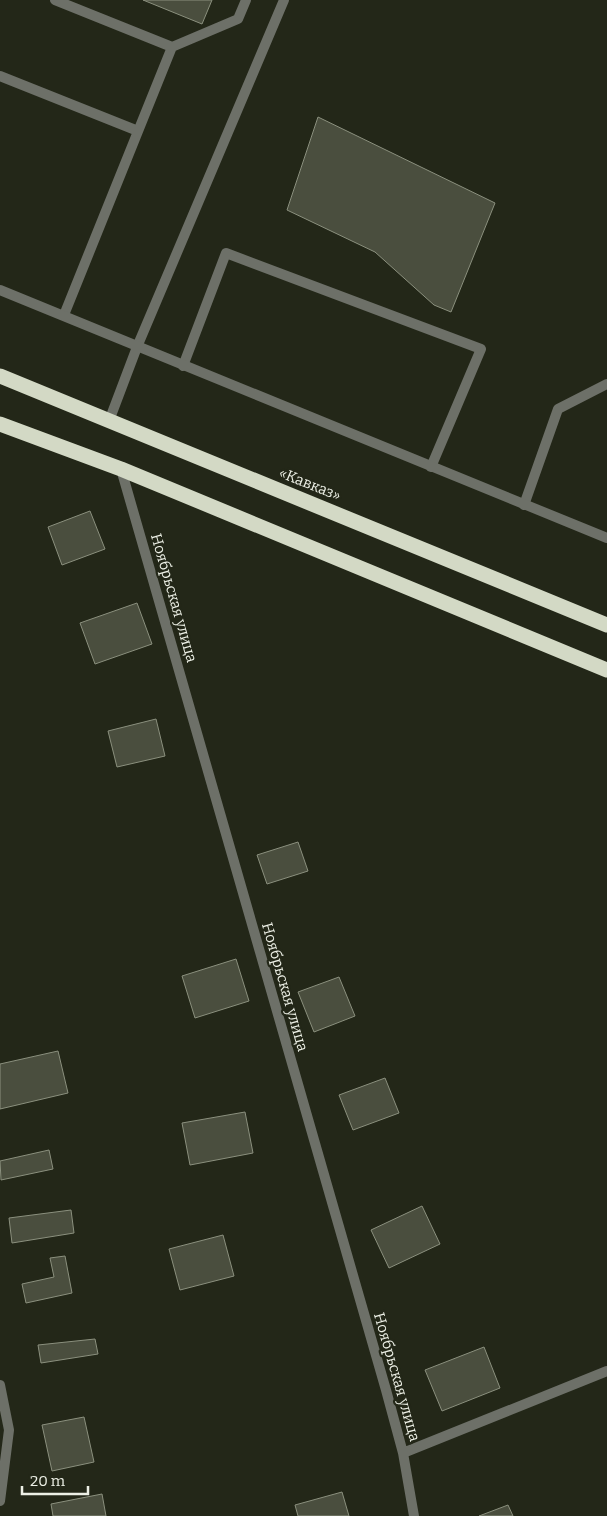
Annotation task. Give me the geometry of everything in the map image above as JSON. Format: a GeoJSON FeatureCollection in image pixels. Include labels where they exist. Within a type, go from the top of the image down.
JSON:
{"type":"FeatureCollection","features":[{"type":"Feature","properties":{"kind":"highway","name":"«Кавказ»"},"geometry":{"type":"LineString","coordinates":[[0,376],[607,625]]}},
{"type":"Feature","properties":{"kind":"highway"},"geometry":{"type":"LineString","coordinates":[[0,424],[121,468],[607,670]]}},
{"type":"Feature","properties":{"kind":"street"},"geometry":{"type":"LineString","coordinates":[[55,0],[172,47],[238,19],[246,0]]}},
{"type":"Feature","properties":{"kind":"street"},"geometry":{"type":"LineString","coordinates":[[110,421],[137,347],[284,0]]}},
{"type":"Feature","properties":{"kind":"street"},"geometry":{"type":"LineString","coordinates":[[64,315],[172,47]]}},
{"type":"Feature","properties":{"kind":"street"},"geometry":{"type":"LineString","coordinates":[[0,76],[138,131]]}},
{"type":"Feature","properties":{"kind":"street"},"geometry":{"type":"LineString","coordinates":[[183,366],[226,253],[481,349],[432,467]]}},
{"type":"Feature","properties":{"kind":"street"},"geometry":{"type":"LineString","coordinates":[[0,290],[607,538]]}},
{"type":"Feature","properties":{"kind":"street"},"geometry":{"type":"LineString","coordinates":[[524,504],[558,408],[607,384]]}},
{"type":"Feature","properties":{"kind":"street","name":"Ноябрьская улица"},"geometry":{"type":"LineString","coordinates":[[121,468],[403,1453],[414,1516]]}},
{"type":"Feature","properties":{"kind":"street"},"geometry":{"type":"LineString","coordinates":[[403,1453],[607,1370]]}},
{"type":"Feature","properties":{"kind":"street"},"geometry":{"type":"LineString","coordinates":[[0,1385],[9,1430],[0,1501]]}},
{"type":"Feature","properties":{"kind":"building"},"geometry":{"type":"Polygon","coordinates":[[[143,0],[212,0],[202,24],[143,0]]]}},
{"type":"Feature","properties":{"kind":"building"},"geometry":{"type":"Polygon","coordinates":[[[318,117],[495,203],[451,312],[434,305],[375,252],[287,210],[318,117]]]}},
{"type":"Feature","properties":{"kind":"building"},"geometry":{"type":"Polygon","coordinates":[[[90,511],[105,549],[62,565],[48,527],[90,511]]]}},
{"type":"Feature","properties":{"kind":"building"},"geometry":{"type":"Polygon","coordinates":[[[137,603],[152,644],[95,664],[80,623],[137,603]]]}},
{"type":"Feature","properties":{"kind":"building"},"geometry":{"type":"Polygon","coordinates":[[[156,719],[165,756],[117,767],[108,731],[156,719]]]}},
{"type":"Feature","properties":{"kind":"building"},"geometry":{"type":"Polygon","coordinates":[[[298,842],[308,871],[267,884],[257,855],[298,842]]]}},
{"type":"Feature","properties":{"kind":"building"},"geometry":{"type":"Polygon","coordinates":[[[236,959],[249,1001],[195,1018],[182,976],[236,959]]]}},
{"type":"Feature","properties":{"kind":"building"},"geometry":{"type":"Polygon","coordinates":[[[339,977],[355,1016],[314,1032],[298,992],[339,977]]]}},
{"type":"Feature","properties":{"kind":"building"},"geometry":{"type":"Polygon","coordinates":[[[58,1051],[68,1093],[0,1109],[0,1064],[58,1051]]]}},
{"type":"Feature","properties":{"kind":"building"},"geometry":{"type":"Polygon","coordinates":[[[385,1078],[399,1113],[353,1130],[339,1095],[385,1078]]]}},
{"type":"Feature","properties":{"kind":"building"},"geometry":{"type":"Polygon","coordinates":[[[245,1112],[253,1153],[190,1165],[182,1123],[245,1112]]]}},
{"type":"Feature","properties":{"kind":"building"},"geometry":{"type":"Polygon","coordinates":[[[49,1150],[53,1169],[1,1180],[0,1161],[49,1150]]]}},
{"type":"Feature","properties":{"kind":"building"},"geometry":{"type":"Polygon","coordinates":[[[422,1206],[440,1244],[389,1268],[371,1230],[422,1206]]]}},
{"type":"Feature","properties":{"kind":"building"},"geometry":{"type":"Polygon","coordinates":[[[71,1210],[74,1233],[12,1243],[9,1218],[71,1210]]]}},
{"type":"Feature","properties":{"kind":"building"},"geometry":{"type":"Polygon","coordinates":[[[223,1235],[234,1276],[180,1290],[169,1249],[223,1235]]]}},
{"type":"Feature","properties":{"kind":"building"},"geometry":{"type":"Polygon","coordinates":[[[65,1256],[72,1293],[26,1303],[22,1284],[54,1277],[50,1258],[65,1256]]]}},
{"type":"Feature","properties":{"kind":"building"},"geometry":{"type":"Polygon","coordinates":[[[95,1339],[98,1354],[41,1363],[38,1345],[95,1339]]]}},
{"type":"Feature","properties":{"kind":"building"},"geometry":{"type":"Polygon","coordinates":[[[484,1347],[500,1388],[442,1411],[425,1370],[484,1347]]]}},
{"type":"Feature","properties":{"kind":"building"},"geometry":{"type":"Polygon","coordinates":[[[84,1417],[94,1462],[52,1471],[42,1425],[84,1417]]]}},
{"type":"Feature","properties":{"kind":"building"},"geometry":{"type":"Polygon","coordinates":[[[342,1492],[349,1516],[298,1516],[295,1505],[342,1492]]]}},
{"type":"Feature","properties":{"kind":"building"},"geometry":{"type":"Polygon","coordinates":[[[102,1494],[106,1516],[53,1516],[51,1504],[102,1494]]]}},
{"type":"Feature","properties":{"kind":"building"},"geometry":{"type":"Polygon","coordinates":[[[508,1505],[513,1516],[479,1516],[508,1505]]]}}]}
